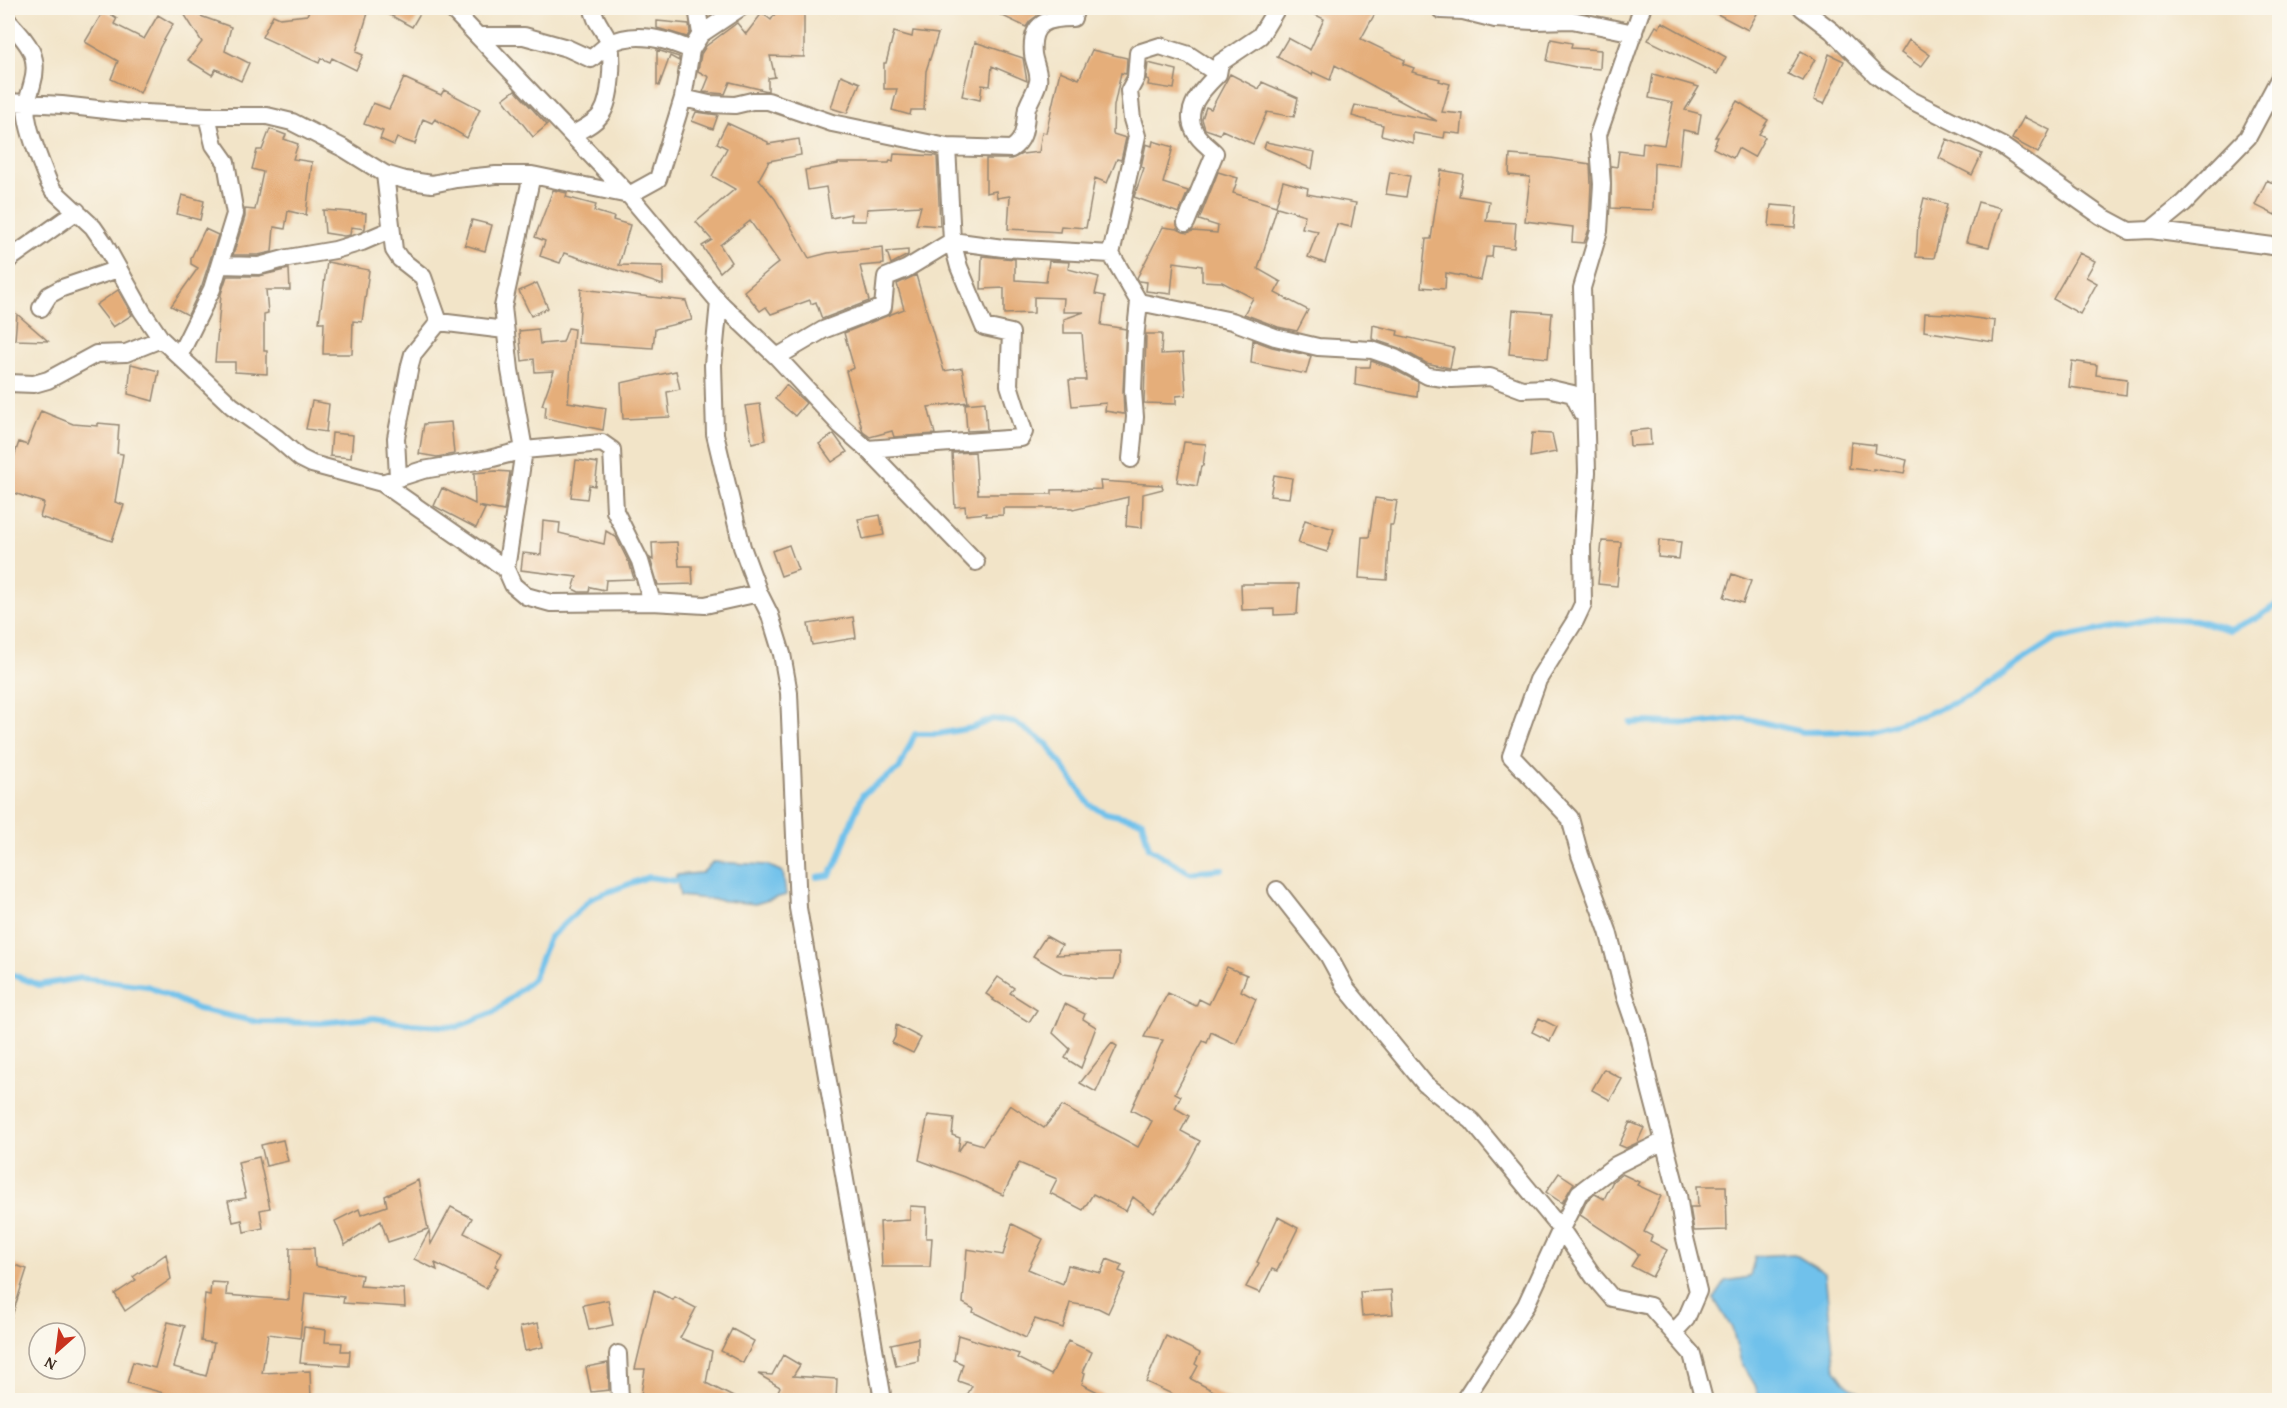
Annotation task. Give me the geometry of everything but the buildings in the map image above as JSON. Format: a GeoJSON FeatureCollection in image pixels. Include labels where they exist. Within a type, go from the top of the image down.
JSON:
{"type":"FeatureCollection","features":[{"type":"Feature","properties":{"kind":"street"},"geometry":{"type":"LineString","coordinates":[[451,8],[629,195],[719,302],[777,357],[840,425],[867,449],[976,562]]}},
{"type":"Feature","properties":{"kind":"street"},"geometry":{"type":"LineString","coordinates":[[572,135],[589,126],[602,113],[612,78],[609,44],[594,16],[593,8]]}},
{"type":"Feature","properties":{"kind":"street"},"geometry":{"type":"LineString","coordinates":[[699,8],[701,34]]}},
{"type":"Feature","properties":{"kind":"street"},"geometry":{"type":"LineString","coordinates":[[8,102],[207,117],[267,116],[292,122],[343,148],[385,174],[405,180],[432,184],[496,175],[532,175],[629,195],[658,179],[683,98],[691,50],[701,34],[740,8]]}},
{"type":"Feature","properties":{"kind":"street"},"geometry":{"type":"LineString","coordinates":[[683,98],[709,104],[735,105],[752,101],[768,101],[832,123],[947,147],[1011,149],[1018,145],[1023,136],[1028,106],[1039,81],[1033,53],[1036,33],[1041,23],[1073,18],[1076,8]]}},
{"type":"Feature","properties":{"kind":"street"},"geometry":{"type":"LineString","coordinates":[[1186,223],[1215,153],[1195,132],[1191,115],[1198,95],[1218,74],[1220,63],[1260,36],[1276,8]]}},
{"type":"Feature","properties":{"kind":"street"},"geometry":{"type":"LineString","coordinates":[[1442,8],[1441,10],[1463,11],[1495,19],[1572,20],[1635,33]]}},
{"type":"Feature","properties":{"kind":"street"},"geometry":{"type":"LineString","coordinates":[[1642,8],[1598,135],[1602,184],[1599,231],[1582,288],[1587,472],[1582,546],[1583,604],[1538,680],[1511,756],[1570,818],[1580,855],[1608,931],[1637,1031],[1698,1291],[1686,1319],[1674,1332]]}},
{"type":"Feature","properties":{"kind":"street"},"geometry":{"type":"LineString","coordinates":[[1802,8],[1832,31],[1876,75],[1911,100],[2002,147],[2101,216],[2129,231],[2151,230],[2280,247]]}},
{"type":"Feature","properties":{"kind":"street"},"geometry":{"type":"LineString","coordinates":[[8,23],[29,45],[35,61],[34,78],[26,103],[27,118],[53,190],[77,211],[98,235],[161,339],[212,389],[300,458],[312,464],[390,480],[506,569],[513,585],[526,597],[551,603],[652,602],[705,605],[759,593]]}},
{"type":"Feature","properties":{"kind":"street"},"geometry":{"type":"LineString","coordinates":[[480,36],[524,36],[567,48],[591,59],[609,44],[634,36],[666,39],[691,50]]}},
{"type":"Feature","properties":{"kind":"street"},"geometry":{"type":"LineString","coordinates":[[1131,459],[1135,417],[1133,391],[1135,339],[1139,302],[1111,254],[1137,136],[1132,119],[1129,91],[1136,78],[1138,53],[1161,46],[1189,55],[1218,74]]}},
{"type":"Feature","properties":{"kind":"street"},"geometry":{"type":"LineString","coordinates":[[2151,230],[2184,203],[2248,137],[2280,77]]}},
{"type":"Feature","properties":{"kind":"street"},"geometry":{"type":"LineString","coordinates":[[178,356],[212,289],[236,214],[226,162],[214,145],[207,117]]}},
{"type":"Feature","properties":{"kind":"street"},"geometry":{"type":"LineString","coordinates":[[867,449],[1021,438],[1023,435],[1009,385],[1011,333],[984,327],[958,267],[952,241],[947,147]]}},
{"type":"Feature","properties":{"kind":"street"},"geometry":{"type":"LineString","coordinates":[[385,174],[394,250],[400,260],[423,277],[439,322]]}},
{"type":"Feature","properties":{"kind":"street"},"geometry":{"type":"LineString","coordinates":[[506,569],[524,450],[503,307],[532,175]]}},
{"type":"Feature","properties":{"kind":"street"},"geometry":{"type":"LineString","coordinates":[[8,260],[77,211]]}},
{"type":"Feature","properties":{"kind":"street"},"geometry":{"type":"LineString","coordinates":[[220,266],[259,266],[288,258],[335,250],[390,230]]}},
{"type":"Feature","properties":{"kind":"street"},"geometry":{"type":"LineString","coordinates":[[777,357],[823,330],[883,307],[886,277],[906,269],[952,241],[1004,248],[1111,254]]}},
{"type":"Feature","properties":{"kind":"street"},"geometry":{"type":"LineString","coordinates":[[41,308],[49,295],[62,288],[118,269]]}},
{"type":"Feature","properties":{"kind":"street"},"geometry":{"type":"LineString","coordinates":[[719,302],[713,365],[715,434],[742,547],[773,625],[782,654],[789,693],[798,908],[883,1401]]}},
{"type":"Feature","properties":{"kind":"street"},"geometry":{"type":"LineString","coordinates":[[1139,302],[1232,321],[1275,337],[1318,347],[1372,350],[1395,358],[1428,375],[1452,379],[1490,377],[1522,389],[1547,388],[1573,394],[1584,416]]}},
{"type":"Feature","properties":{"kind":"street"},"geometry":{"type":"LineString","coordinates":[[439,322],[506,330]]}},
{"type":"Feature","properties":{"kind":"street"},"geometry":{"type":"LineString","coordinates":[[390,480],[413,354],[439,322]]}},
{"type":"Feature","properties":{"kind":"street"},"geometry":{"type":"LineString","coordinates":[[8,383],[34,384],[48,380],[96,354],[126,353],[161,339]]}},
{"type":"Feature","properties":{"kind":"street"},"geometry":{"type":"LineString","coordinates":[[390,480],[423,470],[489,459],[524,450],[602,443],[612,450],[615,511],[640,561],[652,602]]}},
{"type":"Feature","properties":{"kind":"street"},"geometry":{"type":"LineString","coordinates":[[1277,890],[1328,955],[1346,988],[1425,1084],[1472,1121],[1561,1228],[1594,1277],[1612,1298],[1650,1306],[1674,1332],[1692,1354],[1704,1401]]}},
{"type":"Feature","properties":{"kind":"street"},"geometry":{"type":"LineString","coordinates":[[1464,1401],[1526,1305],[1561,1228],[1580,1193],[1616,1166],[1664,1141]]}},
{"type":"Feature","properties":{"kind":"street"},"geometry":{"type":"LineString","coordinates":[[618,1354],[620,1401]]}},
{"type":"Feature","properties":{"kind":"water"},"geometry":{"type":"Polygon","coordinates":[[[713,862],[767,865],[783,872],[786,895],[755,904],[680,896],[676,875],[702,873],[713,862]]]}},
{"type":"Feature","properties":{"kind":"water"},"geometry":{"type":"Polygon","coordinates":[[[1794,1254],[1825,1273],[1835,1370],[1844,1382],[1870,1400],[1760,1400],[1755,1385],[1741,1362],[1732,1328],[1714,1299],[1726,1281],[1750,1277],[1755,1256],[1794,1254]]]}},
{"type":"Feature","properties":{"kind":"waterway"},"geometry":{"type":"LineString","coordinates":[[1631,723],[1695,724],[1744,718],[1803,732],[1870,731],[1920,716],[1972,696],[2056,639],[2157,618],[2195,620],[2230,630],[2260,616],[2280,602]]}},
{"type":"Feature","properties":{"kind":"waterway"},"geometry":{"type":"LineString","coordinates":[[817,877],[830,875],[863,794],[899,769],[915,734],[938,734],[971,728],[993,719],[1016,723],[1047,744],[1090,805],[1106,813],[1142,821],[1149,848],[1189,872],[1222,869]]}},
{"type":"Feature","properties":{"kind":"waterway"},"geometry":{"type":"LineString","coordinates":[[8,973],[39,985],[81,978],[147,986],[198,1009],[258,1022],[319,1023],[374,1018],[411,1024],[457,1027],[494,1012],[533,979],[549,938],[592,898],[648,877],[684,882]]}}]}
